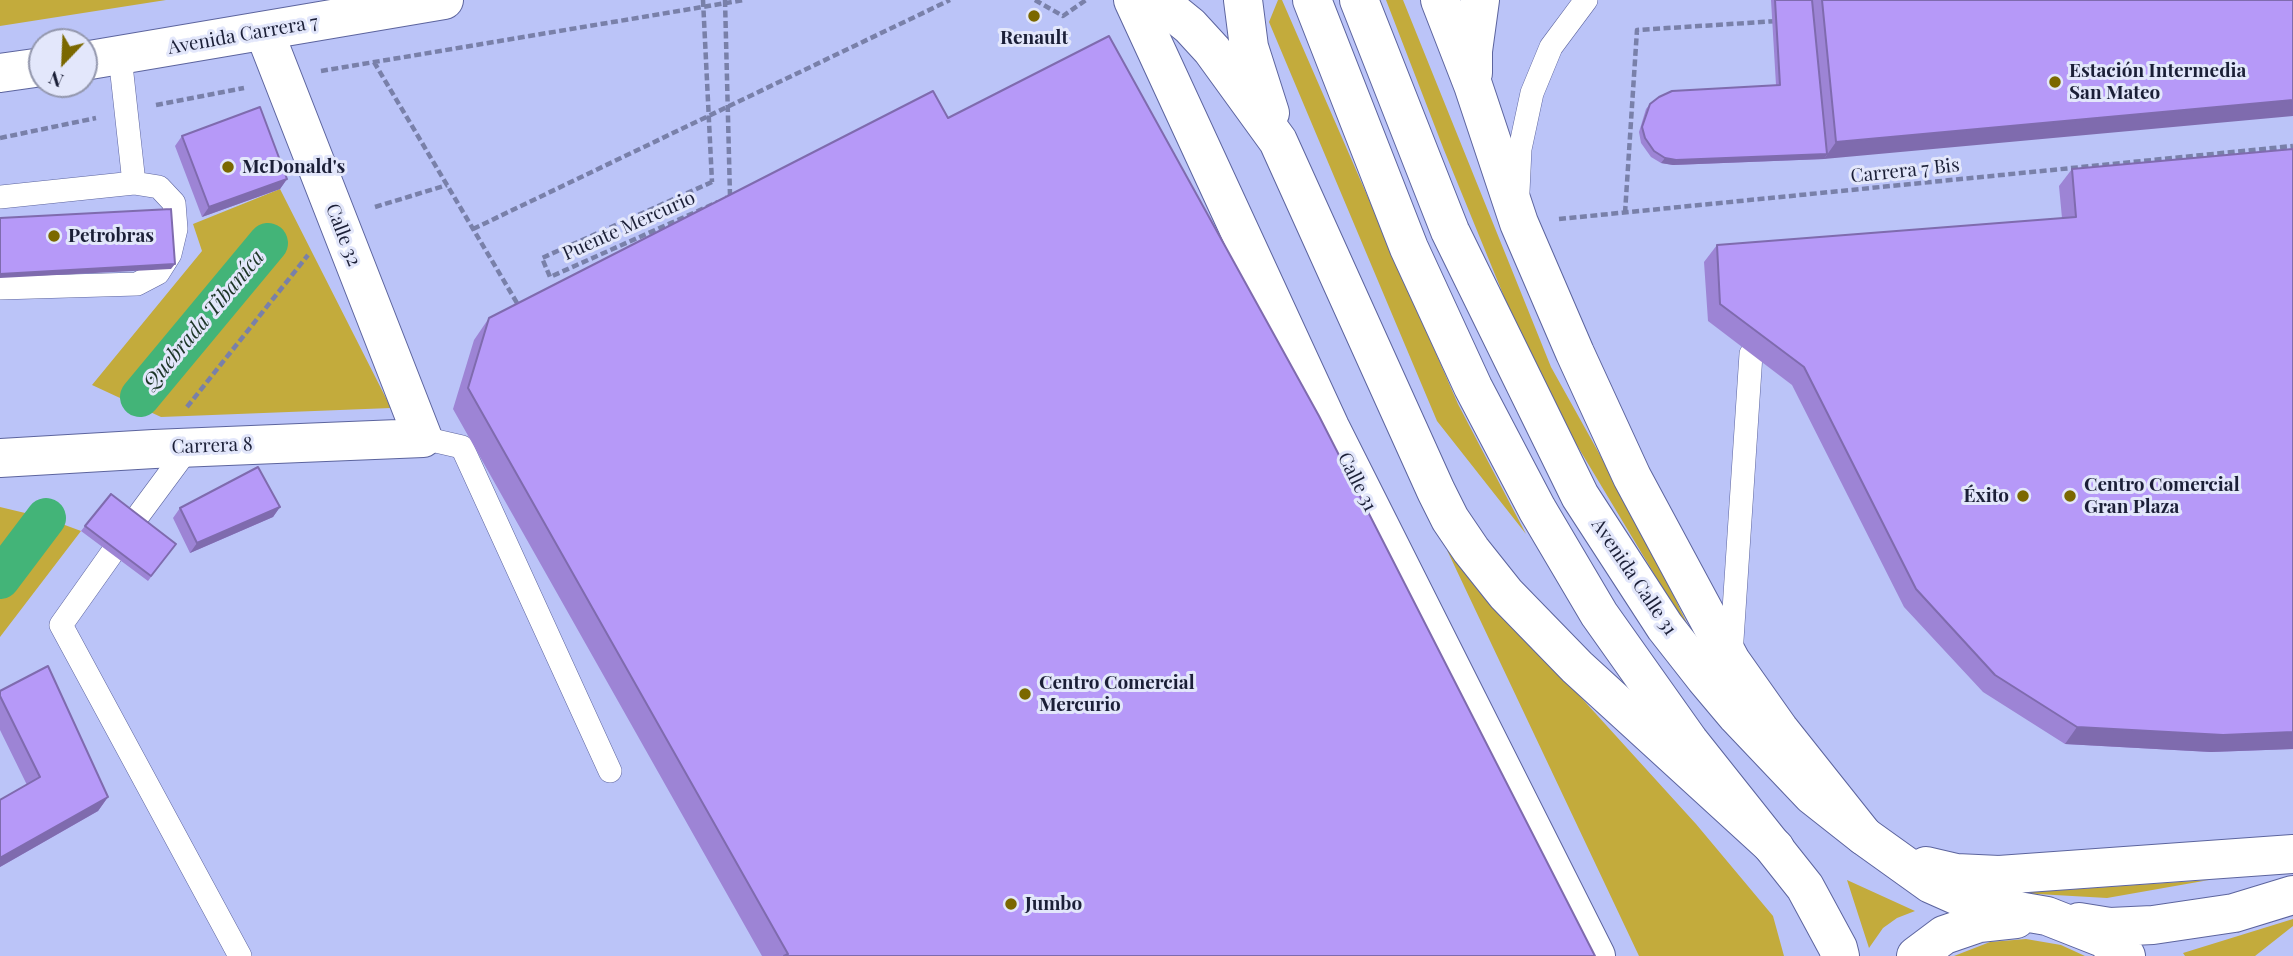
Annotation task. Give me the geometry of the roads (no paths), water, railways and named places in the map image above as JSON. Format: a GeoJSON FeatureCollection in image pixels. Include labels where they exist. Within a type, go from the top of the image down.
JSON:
{"type":"FeatureCollection","features":[{"type":"Feature","properties":{"kind":"main road","name":"Avenida Carrera 7"},"geometry":{"type":"LineString","coordinates":[[102,59],[444,0]]}},
{"type":"Feature","properties":{"kind":"main road","name":"Calle 31"},"geometry":{"type":"LineString","coordinates":[[1133,0],[1317,432],[1595,956]]}},
{"type":"Feature","properties":{"kind":"main road"},"geometry":{"type":"LineString","coordinates":[[1158,0],[1212,50],[1278,141]]}},
{"type":"Feature","properties":{"kind":"main road"},"geometry":{"type":"LineString","coordinates":[[1243,0],[1249,47],[1278,141],[1450,519],[1506,594],[1577,667],[1775,848]]}},
{"type":"Feature","properties":{"kind":"main road"},"geometry":{"type":"LineString","coordinates":[[1312,0],[1409,248],[1473,387],[1537,509],[1599,614],[1689,741],[1805,887],[1839,948],[1840,956]]}},
{"type":"Feature","properties":{"kind":"main road","name":"Avenida Calle 31"},"geometry":{"type":"LineString","coordinates":[[1359,0],[1450,231],[1580,496],[1665,627],[1705,678],[1746,726],[1812,795],[1931,884],[1989,906],[2047,916],[2103,938],[2126,956]]}},
{"type":"Feature","properties":{"kind":"main road"},"geometry":{"type":"LineString","coordinates":[[1440,0],[1473,85],[1519,223],[1632,477],[1731,661],[1779,729],[1864,836]]}},
{"type":"Feature","properties":{"kind":"main road"},"geometry":{"type":"LineString","coordinates":[[1473,85],[1472,51],[1480,0]]}},
{"type":"Feature","properties":{"kind":"main road","name":"Calle 32"},"geometry":{"type":"LineString","coordinates":[[264,31],[423,438]]}},
{"type":"Feature","properties":{"kind":"main road"},"geometry":{"type":"LineString","coordinates":[[0,72],[28,69]]}},
{"type":"Feature","properties":{"kind":"main road","name":"Carrera 8"},"geometry":{"type":"LineString","coordinates":[[0,458],[423,438]]}},
{"type":"Feature","properties":{"kind":"main road"},"geometry":{"type":"LineString","coordinates":[[1897,860],[1956,873],[1999,875],[2293,854]]}},
{"type":"Feature","properties":{"kind":"main road"},"geometry":{"type":"LineString","coordinates":[[1916,956],[1944,935],[1979,923],[2047,916],[2110,928],[2153,925],[2234,914],[2293,895]]}},
{"type":"Feature","properties":{"kind":"lane"},"geometry":{"type":"LineString","coordinates":[[1519,223],[1520,149],[1532,93],[1551,47],[1586,0]]}},
{"type":"Feature","properties":{"kind":"lane"},"geometry":{"type":"LineString","coordinates":[[102,59],[134,183]]}},
{"type":"Feature","properties":{"kind":"lane"},"geometry":{"type":"LineString","coordinates":[[0,197],[134,183],[159,187],[174,203],[176,229],[170,254],[158,273],[137,284],[0,288]]}},
{"type":"Feature","properties":{"kind":"lane"},"geometry":{"type":"LineString","coordinates":[[1731,661],[1751,354]]}},
{"type":"Feature","properties":{"kind":"lane"},"geometry":{"type":"LineString","coordinates":[[423,438],[462,447],[610,771]]}},
{"type":"Feature","properties":{"kind":"lane"},"geometry":{"type":"LineString","coordinates":[[135,520],[172,448]]}},
{"type":"Feature","properties":{"kind":"lane"},"geometry":{"type":"LineString","coordinates":[[112,553],[61,625],[240,956]]}},
{"type":"Feature","properties":{"kind":"waterway","name":"Quebrada Tibaníca"},"geometry":{"type":"LineString","coordinates":[[140,397],[268,243]]}},
{"type":"Feature","properties":{"kind":"waterway","name":"Quebrada Tibaníca"},"geometry":{"type":"LineString","coordinates":[[0,579],[46,518]]}},
{"type":"Feature","properties":{"kind":"place","name":"Renault"},"geometry":{"type":"Point","coordinates":[1034,16]}},
{"type":"Feature","properties":{"kind":"place","name":"Estación Intermedia San Mateo"},"geometry":{"type":"Point","coordinates":[2055,82]}},
{"type":"Feature","properties":{"kind":"place","name":"McDonald's"},"geometry":{"type":"Point","coordinates":[228,167]}},
{"type":"Feature","properties":{"kind":"place","name":"Petrobras"},"geometry":{"type":"Point","coordinates":[54,236]}},
{"type":"Feature","properties":{"kind":"place","name":"Éxito"},"geometry":{"type":"Point","coordinates":[2023,496]}},
{"type":"Feature","properties":{"kind":"place","name":"Centro Comercial Gran Plaza"},"geometry":{"type":"Point","coordinates":[2070,496]}},
{"type":"Feature","properties":{"kind":"place","name":"Centro Comercial Mercurio"},"geometry":{"type":"Point","coordinates":[1025,694]}},
{"type":"Feature","properties":{"kind":"place","name":"Jumbo"},"geometry":{"type":"Point","coordinates":[1011,904]}}]}
